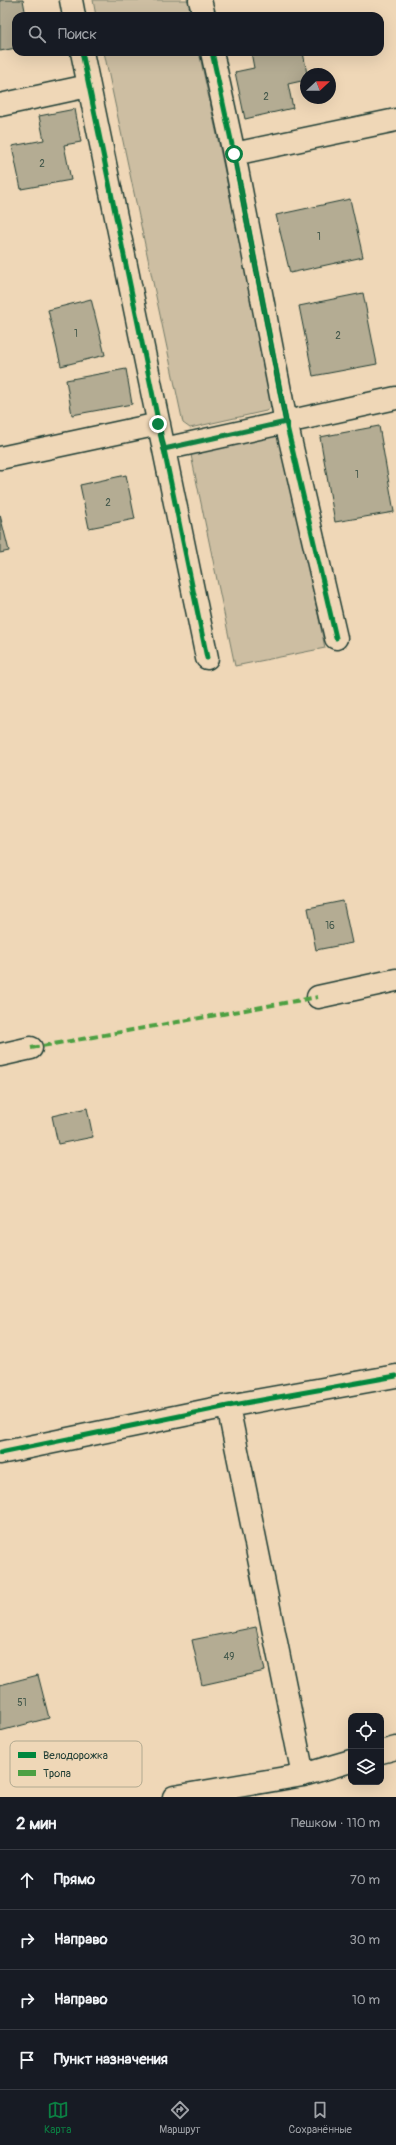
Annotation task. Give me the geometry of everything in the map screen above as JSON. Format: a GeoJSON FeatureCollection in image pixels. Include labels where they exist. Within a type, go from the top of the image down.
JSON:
{"type":"FeatureCollection","features":[{"type":"Feature","properties":{"kind":"street"},"geometry":{"type":"LineString","coordinates":[[71,0],[73,12]]}},
{"type":"Feature","properties":{"kind":"street"},"geometry":{"type":"LineString","coordinates":[[200,0],[203,12]]}},
{"type":"Feature","properties":{"kind":"street"},"geometry":{"type":"LineString","coordinates":[[83,56],[207,658]]}},
{"type":"Feature","properties":{"kind":"street"},"geometry":{"type":"LineString","coordinates":[[213,56],[234,154],[286,422],[336,638]]}},
{"type":"Feature","properties":{"kind":"street"},"geometry":{"type":"LineString","coordinates":[[0,105],[88,86]]}},
{"type":"Feature","properties":{"kind":"street"},"geometry":{"type":"LineString","coordinates":[[234,154],[396,120]]}},
{"type":"Feature","properties":{"kind":"street"},"geometry":{"type":"LineString","coordinates":[[164,449],[396,398]]}},
{"type":"Feature","properties":{"kind":"street"},"geometry":{"type":"LineString","coordinates":[[0,458],[158,424]]}},
{"type":"Feature","properties":{"kind":"street"},"geometry":{"type":"LineString","coordinates":[[318,997],[396,980]]}},
{"type":"Feature","properties":{"kind":"street"},"geometry":{"type":"LineString","coordinates":[[0,1055],[31,1048]]}},
{"type":"Feature","properties":{"kind":"street"},"geometry":{"type":"LineString","coordinates":[[0,1454],[228,1406],[396,1376]]}},
{"type":"Feature","properties":{"kind":"street"},"geometry":{"type":"LineString","coordinates":[[228,1406],[304,1775]]}},
{"type":"Feature","properties":{"kind":"street"},"geometry":{"type":"LineString","coordinates":[[384,1751],[396,1748]]}},
{"type":"Feature","properties":{"kind":"street"},"geometry":{"type":"LineString","coordinates":[[174,1797],[304,1775],[348,1762]]}},
{"type":"Feature","properties":{"kind":"shaded area"},"geometry":{"type":"Polygon","coordinates":[[[93,0],[188,0],[191,12],[95,12],[93,0]]]}},
{"type":"Feature","properties":{"kind":"shaded area"},"geometry":{"type":"Polygon","coordinates":[[[105,56],[200,56],[273,395],[271,407],[266,411],[190,428],[183,423],[105,56]]]}},
{"type":"Feature","properties":{"kind":"shaded area"},"geometry":{"type":"Polygon","coordinates":[[[269,432],[278,438],[284,449],[325,648],[235,666],[191,455],[196,448],[269,432]]]}},
{"type":"Feature","properties":{"kind":"building"},"geometry":{"type":"Polygon","coordinates":[[[0,0],[23,0],[25,12],[12,12],[12,49],[0,51],[0,0]]]}},
{"type":"Feature","properties":{"kind":"building"},"geometry":{"type":"Polygon","coordinates":[[[252,56],[304,56],[306,68],[300,68],[300,81],[288,84],[293,108],[245,119],[235,72],[254,68],[252,56]]]}},
{"type":"Feature","properties":{"kind":"building"},"geometry":{"type":"Polygon","coordinates":[[[75,109],[81,142],[64,145],[71,180],[21,189],[12,146],[44,140],[39,116],[75,109]]]}},
{"type":"Feature","properties":{"kind":"building"},"geometry":{"type":"Polygon","coordinates":[[[350,199],[363,257],[290,273],[276,215],[350,199]]]}},
{"type":"Feature","properties":{"kind":"building"},"geometry":{"type":"Polygon","coordinates":[[[363,293],[377,364],[313,376],[299,306],[363,293]]]}},
{"type":"Feature","properties":{"kind":"building"},"geometry":{"type":"Polygon","coordinates":[[[91,299],[105,355],[61,366],[48,310],[91,299]]]}},
{"type":"Feature","properties":{"kind":"building"},"geometry":{"type":"Polygon","coordinates":[[[126,369],[132,404],[72,415],[66,380],[126,369]]]}},
{"type":"Feature","properties":{"kind":"building"},"geometry":{"type":"Polygon","coordinates":[[[379,426],[394,512],[335,522],[320,437],[379,426]]]}},
{"type":"Feature","properties":{"kind":"building"},"geometry":{"type":"Polygon","coordinates":[[[126,475],[135,519],[89,528],[80,485],[126,475]]]}},
{"type":"Feature","properties":{"kind":"building"},"geometry":{"type":"Polygon","coordinates":[[[0,515],[9,551],[0,553],[0,515]]]}},
{"type":"Feature","properties":{"kind":"building"},"geometry":{"type":"Polygon","coordinates":[[[343,901],[352,943],[316,950],[308,908],[343,901]]]}},
{"type":"Feature","properties":{"kind":"building"},"geometry":{"type":"Polygon","coordinates":[[[87,1108],[93,1137],[58,1144],[52,1116],[87,1108]]]}},
{"type":"Feature","properties":{"kind":"building"},"geometry":{"type":"Polygon","coordinates":[[[256,1627],[265,1671],[202,1685],[192,1640],[256,1627]]]}},
{"type":"Feature","properties":{"kind":"building"},"geometry":{"type":"Polygon","coordinates":[[[38,1675],[49,1718],[0,1731],[0,1685],[38,1675]]]}},
{"type":"Feature","properties":{"kind":"marked path"},"geometry":{"type":"LineString","coordinates":[[31,1048],[318,997]]}},
{"type":"Feature","properties":{"kind":"cycle path"},"geometry":{"type":"LineString","coordinates":[[83,56],[207,658]]}},
{"type":"Feature","properties":{"kind":"cycle path"},"geometry":{"type":"LineString","coordinates":[[213,56],[234,154],[286,422],[336,638]]}},
{"type":"Feature","properties":{"kind":"cycle path"},"geometry":{"type":"LineString","coordinates":[[0,1453],[228,1406],[396,1376]]}},
{"type":"Feature","properties":{"kind":"route"},"geometry":{"type":"LineString","coordinates":[[158,424],[164,449],[286,422],[234,154]]}}]}
